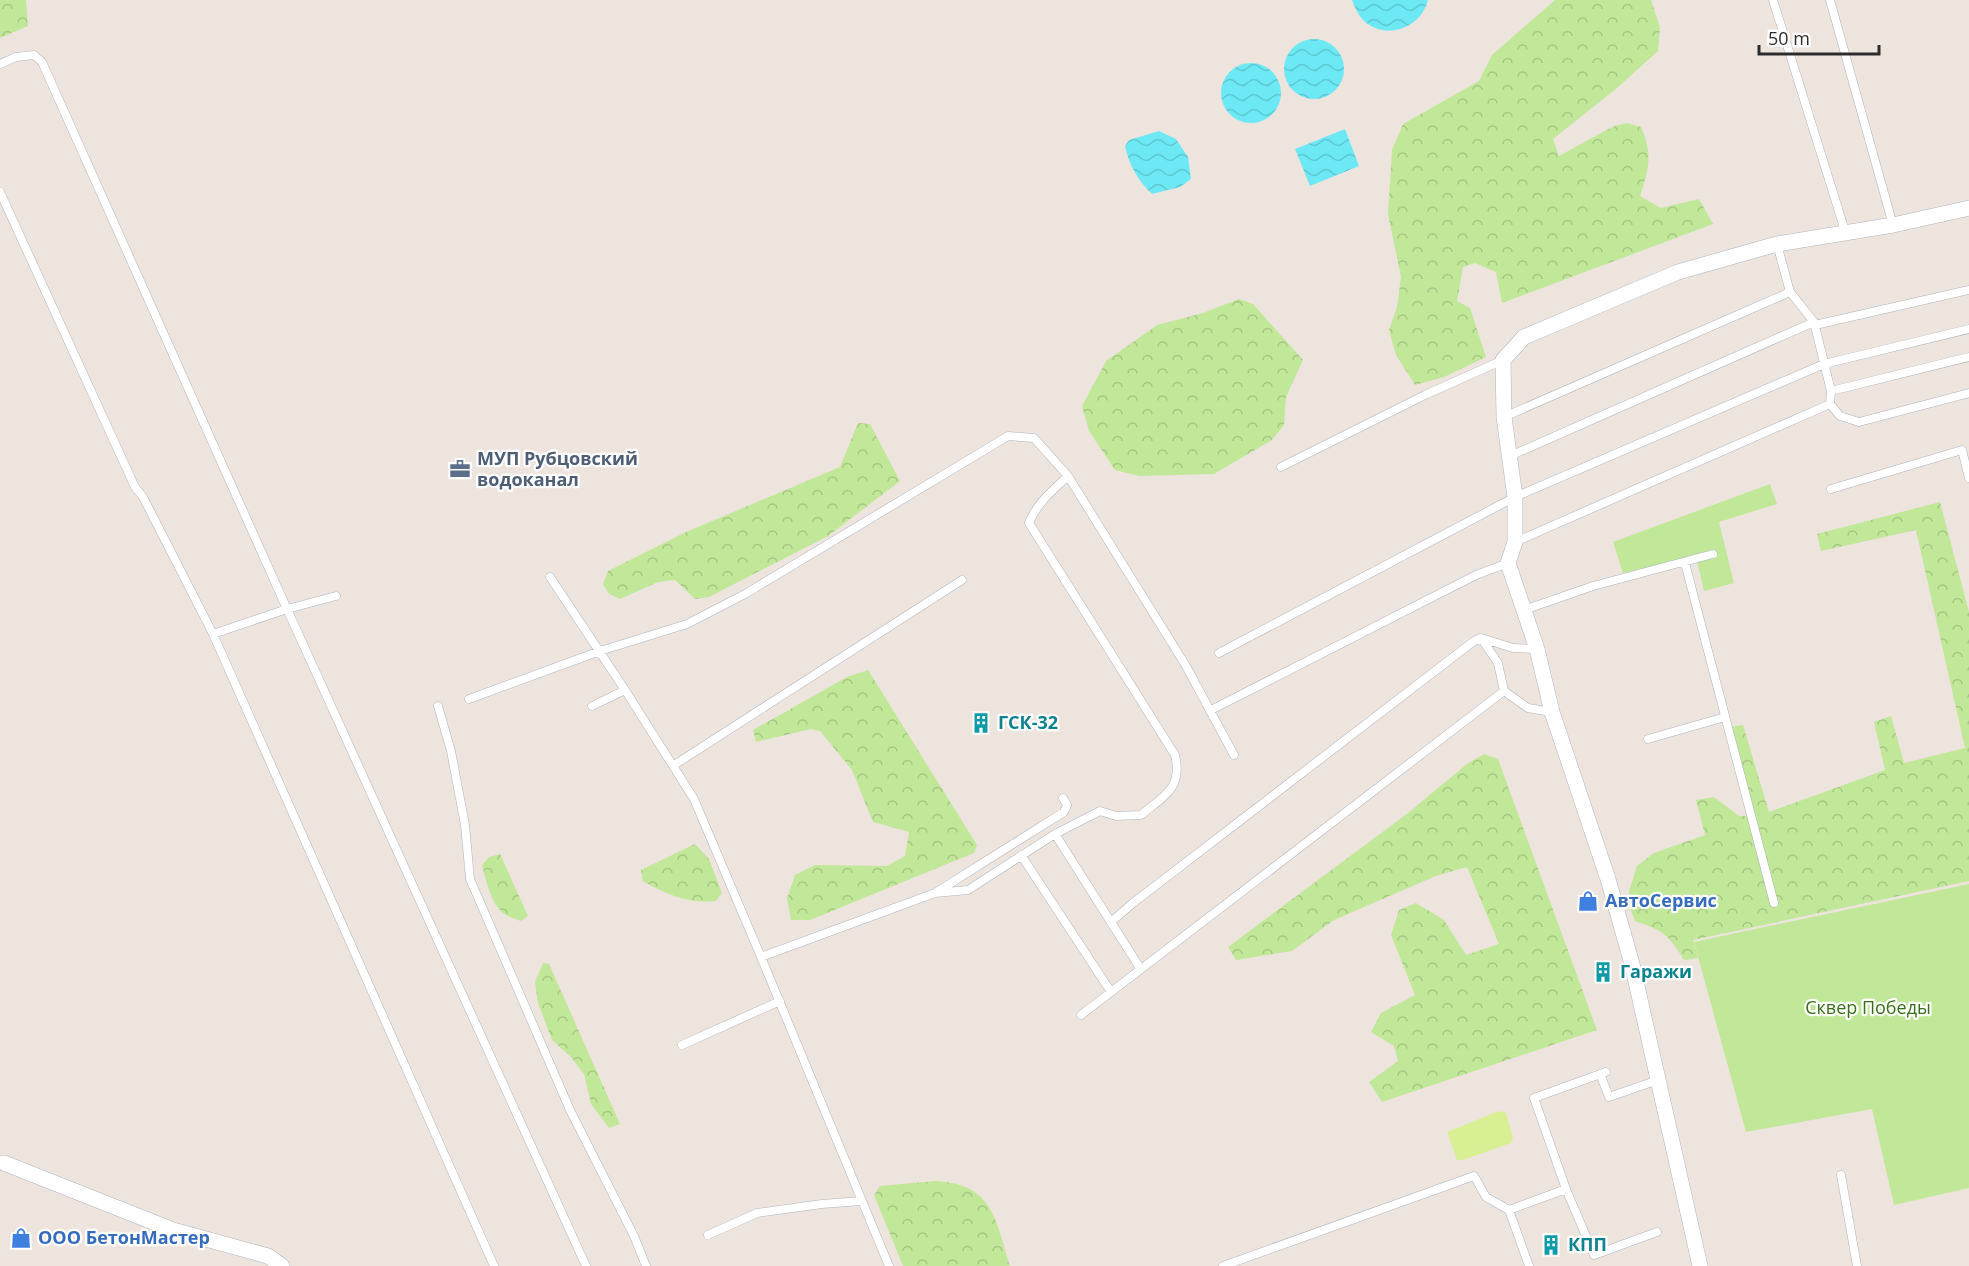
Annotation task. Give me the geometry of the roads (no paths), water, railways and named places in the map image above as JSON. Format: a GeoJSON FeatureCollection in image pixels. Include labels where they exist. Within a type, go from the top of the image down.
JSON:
{"type":"FeatureCollection","features":[{"type":"Feature","properties":{"kind":"street"},"geometry":{"type":"LineString","coordinates":[[1700,1266],[1632,964],[1608,879],[1552,712],[1537,649],[1508,563],[1515,542],[1515,497],[1504,417],[1503,360],[1524,337],[1678,272],[1777,244],[1846,234],[1969,208]]}},
{"type":"Feature","properties":{"kind":"street"},"geometry":{"type":"LineString","coordinates":[[4,1163],[173,1230],[268,1256],[282,1266]]}},
{"type":"Feature","properties":{"kind":"lane"},"geometry":{"type":"LineString","coordinates":[[1773,0],[1846,234]]}},
{"type":"Feature","properties":{"kind":"lane"},"geometry":{"type":"LineString","coordinates":[[1830,0],[1893,225]]}},
{"type":"Feature","properties":{"kind":"lane"},"geometry":{"type":"LineString","coordinates":[[0,64],[16,57],[34,55],[42,62],[287,609],[586,1266]]}},
{"type":"Feature","properties":{"kind":"lane"},"geometry":{"type":"LineString","coordinates":[[0,192],[135,487],[143,497],[213,634],[494,1266]]}},
{"type":"Feature","properties":{"kind":"lane"},"geometry":{"type":"LineString","coordinates":[[1777,244],[1790,292],[1815,324],[1831,391],[1830,404],[1840,416],[1859,422],[1969,393]]}},
{"type":"Feature","properties":{"kind":"lane"},"geometry":{"type":"LineString","coordinates":[[1510,456],[1815,324],[1969,290]]}},
{"type":"Feature","properties":{"kind":"lane"},"geometry":{"type":"LineString","coordinates":[[1504,417],[1790,292]]}},
{"type":"Feature","properties":{"kind":"lane"},"geometry":{"type":"LineString","coordinates":[[1219,652],[1515,497],[1824,364],[1969,329]]}},
{"type":"Feature","properties":{"kind":"lane"},"geometry":{"type":"LineString","coordinates":[[1831,391],[1969,357]]}},
{"type":"Feature","properties":{"kind":"lane"},"geometry":{"type":"LineString","coordinates":[[1281,467],[1425,395],[1503,360]]}},
{"type":"Feature","properties":{"kind":"lane"},"geometry":{"type":"LineString","coordinates":[[1515,542],[1830,404]]}},
{"type":"Feature","properties":{"kind":"lane"},"geometry":{"type":"LineString","coordinates":[[469,699],[600,651],[687,624],[745,594],[1008,436],[1034,438],[1068,476],[1186,666],[1234,755]]}},
{"type":"Feature","properties":{"kind":"lane"},"geometry":{"type":"LineString","coordinates":[[1831,489],[1965,449],[1969,478]]}},
{"type":"Feature","properties":{"kind":"lane"},"geometry":{"type":"LineString","coordinates":[[935,893],[968,890],[1055,834],[1100,812],[1116,816],[1141,815],[1175,784],[1178,768],[1175,755],[1029,523],[1032,514],[1068,476]]}},
{"type":"Feature","properties":{"kind":"lane"},"geometry":{"type":"LineString","coordinates":[[1524,610],[1593,586],[1713,554]]}},
{"type":"Feature","properties":{"kind":"lane"},"geometry":{"type":"LineString","coordinates":[[1211,711],[1476,574],[1508,563]]}},
{"type":"Feature","properties":{"kind":"lane"},"geometry":{"type":"LineString","coordinates":[[1685,563],[1774,903]]}},
{"type":"Feature","properties":{"kind":"lane"},"geometry":{"type":"LineString","coordinates":[[550,577],[626,690],[694,799],[889,1266]]}},
{"type":"Feature","properties":{"kind":"lane"},"geometry":{"type":"LineString","coordinates":[[674,765],[962,580]]}},
{"type":"Feature","properties":{"kind":"lane"},"geometry":{"type":"LineString","coordinates":[[213,634],[287,609],[336,596]]}},
{"type":"Feature","properties":{"kind":"lane"},"geometry":{"type":"LineString","coordinates":[[1112,921],[1481,638]]}},
{"type":"Feature","properties":{"kind":"lane"},"geometry":{"type":"LineString","coordinates":[[1481,638],[1513,648],[1537,649]]}},
{"type":"Feature","properties":{"kind":"lane"},"geometry":{"type":"LineString","coordinates":[[1481,638],[1498,663],[1504,691],[1528,708],[1552,712]]}},
{"type":"Feature","properties":{"kind":"lane"},"geometry":{"type":"LineString","coordinates":[[592,706],[626,690]]}},
{"type":"Feature","properties":{"kind":"lane"},"geometry":{"type":"LineString","coordinates":[[1081,1015],[1504,691]]}},
{"type":"Feature","properties":{"kind":"lane"},"geometry":{"type":"LineString","coordinates":[[438,706],[451,751],[465,825],[470,879],[570,1110],[634,1236],[646,1266]]}},
{"type":"Feature","properties":{"kind":"lane"},"geometry":{"type":"LineString","coordinates":[[1648,738],[1725,717]]}},
{"type":"Feature","properties":{"kind":"lane"},"geometry":{"type":"LineString","coordinates":[[761,957],[935,893],[1064,812],[1066,805],[1063,798]]}},
{"type":"Feature","properties":{"kind":"lane"},"geometry":{"type":"LineString","coordinates":[[1055,834],[1140,968]]}},
{"type":"Feature","properties":{"kind":"lane"},"geometry":{"type":"LineString","coordinates":[[1021,855],[1111,992]]}},
{"type":"Feature","properties":{"kind":"lane"},"geometry":{"type":"LineString","coordinates":[[682,1045],[780,1001]]}},
{"type":"Feature","properties":{"kind":"lane"},"geometry":{"type":"LineString","coordinates":[[1657,1232],[1594,1255],[1566,1189],[1534,1098],[1603,1073],[1609,1097],[1658,1080]]}},
{"type":"Feature","properties":{"kind":"lane"},"geometry":{"type":"LineString","coordinates":[[1841,1175],[1857,1266]]}},
{"type":"Feature","properties":{"kind":"lane"},"geometry":{"type":"LineString","coordinates":[[1223,1266],[1474,1176],[1486,1197],[1509,1210],[1529,1266]]}},
{"type":"Feature","properties":{"kind":"lane"},"geometry":{"type":"LineString","coordinates":[[1509,1210],[1566,1189]]}},
{"type":"Feature","properties":{"kind":"lane"},"geometry":{"type":"LineString","coordinates":[[708,1234],[757,1213],[822,1203],[861,1201]]}},
{"type":"Feature","properties":{"kind":"water"},"geometry":{"type":"Polygon","coordinates":[[[1352,0],[1428,0],[1418,18],[1392,31],[1373,27],[1364,21],[1352,0]]]}},
{"type":"Feature","properties":{"kind":"water"},"geometry":{"type":"Polygon","coordinates":[[[1308,39],[1320,39],[1336,47],[1342,57],[1344,69],[1342,81],[1336,91],[1320,99],[1308,99],[1292,91],[1284,75],[1284,63],[1292,47],[1308,39]]]}},
{"type":"Feature","properties":{"kind":"water"},"geometry":{"type":"Polygon","coordinates":[[[1245,63],[1257,63],[1273,71],[1279,81],[1281,93],[1279,105],[1273,115],[1257,123],[1245,123],[1229,115],[1221,99],[1221,87],[1229,71],[1245,63]]]}},
{"type":"Feature","properties":{"kind":"water"},"geometry":{"type":"Polygon","coordinates":[[[1345,129],[1359,166],[1310,186],[1295,149],[1345,129]]]}},
{"type":"Feature","properties":{"kind":"water"},"geometry":{"type":"Polygon","coordinates":[[[1159,131],[1176,139],[1188,157],[1191,179],[1180,187],[1152,194],[1135,172],[1125,146],[1129,140],[1159,131]]]}},
{"type":"Feature","properties":{"kind":"place","name":"МУП Рубцовский водоканал"},"geometry":{"type":"Point","coordinates":[460,469]}},
{"type":"Feature","properties":{"kind":"place","name":"ГСК-32"},"geometry":{"type":"Point","coordinates":[981,723]}},
{"type":"Feature","properties":{"kind":"place","name":"АвтоСервис"},"geometry":{"type":"Point","coordinates":[1588,901]}},
{"type":"Feature","properties":{"kind":"place","name":"Гаражи"},"geometry":{"type":"Point","coordinates":[1603,972]}},
{"type":"Feature","properties":{"kind":"place","name":"ООО БетонМастер"},"geometry":{"type":"Point","coordinates":[21,1238]}},
{"type":"Feature","properties":{"kind":"place","name":"КПП"},"geometry":{"type":"Point","coordinates":[1551,1245]}},
{"type":"Feature","properties":{"kind":"park label","name":"Сквер Победы"},"geometry":{"type":"Point","coordinates":[1868,1008]}}]}
